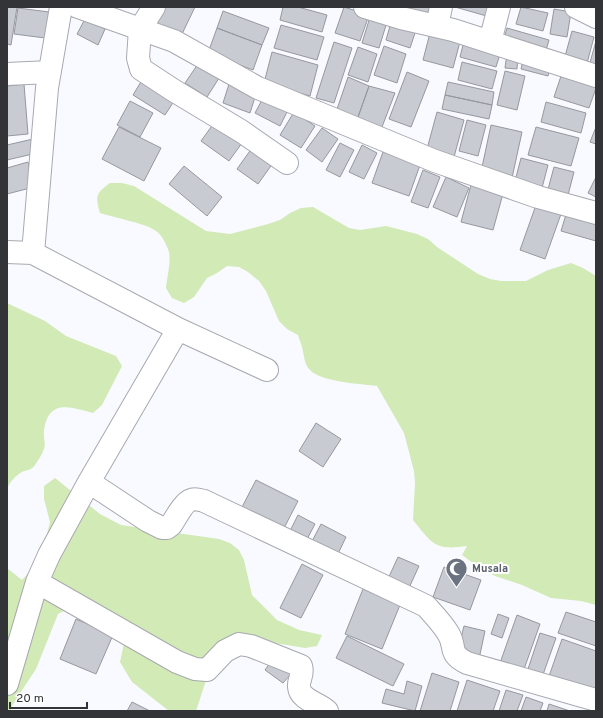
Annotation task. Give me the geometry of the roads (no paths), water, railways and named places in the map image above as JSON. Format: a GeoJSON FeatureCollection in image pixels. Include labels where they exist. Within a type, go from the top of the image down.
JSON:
{"type":"FeatureCollection","features":[{"type":"Feature","properties":{"kind":"street"},"geometry":{"type":"LineString","coordinates":[[32,253],[47,95],[61,7]]}},
{"type":"Feature","properties":{"kind":"street"},"geometry":{"type":"LineString","coordinates":[[78,7],[174,41],[258,88],[421,156],[538,197],[596,213]]}},
{"type":"Feature","properties":{"kind":"street"},"geometry":{"type":"LineString","coordinates":[[154,7],[140,29],[138,58],[141,69],[241,131],[287,163]]}},
{"type":"Feature","properties":{"kind":"street"},"geometry":{"type":"LineString","coordinates":[[365,7],[401,18],[439,17],[490,42],[596,76]]}},
{"type":"Feature","properties":{"kind":"street"},"geometry":{"type":"LineString","coordinates":[[490,42],[499,7]]}},
{"type":"Feature","properties":{"kind":"street"},"geometry":{"type":"LineString","coordinates":[[576,7],[596,16]]}},
{"type":"Feature","properties":{"kind":"street"},"geometry":{"type":"LineString","coordinates":[[7,74],[50,72]]}},
{"type":"Feature","properties":{"kind":"street"},"geometry":{"type":"LineString","coordinates":[[7,252],[32,253],[178,328],[267,370]]}},
{"type":"Feature","properties":{"kind":"street"},"geometry":{"type":"LineString","coordinates":[[7,684],[37,582],[49,555],[89,482],[178,328]]}},
{"type":"Feature","properties":{"kind":"street"},"geometry":{"type":"LineString","coordinates":[[89,482],[148,521],[162,528],[168,528],[186,503],[190,500],[195,499],[204,501],[426,606],[449,635],[453,649],[458,658],[596,700]]}},
{"type":"Feature","properties":{"kind":"street"},"geometry":{"type":"LineString","coordinates":[[37,582],[176,662],[195,669],[207,670],[225,651],[239,644],[252,646],[301,666],[302,671],[298,687],[302,695],[327,711]]}},
{"type":"Feature","properties":{"kind":"place","name":"Musala"},"geometry":{"type":"Point","coordinates":[457,588]}}]}
